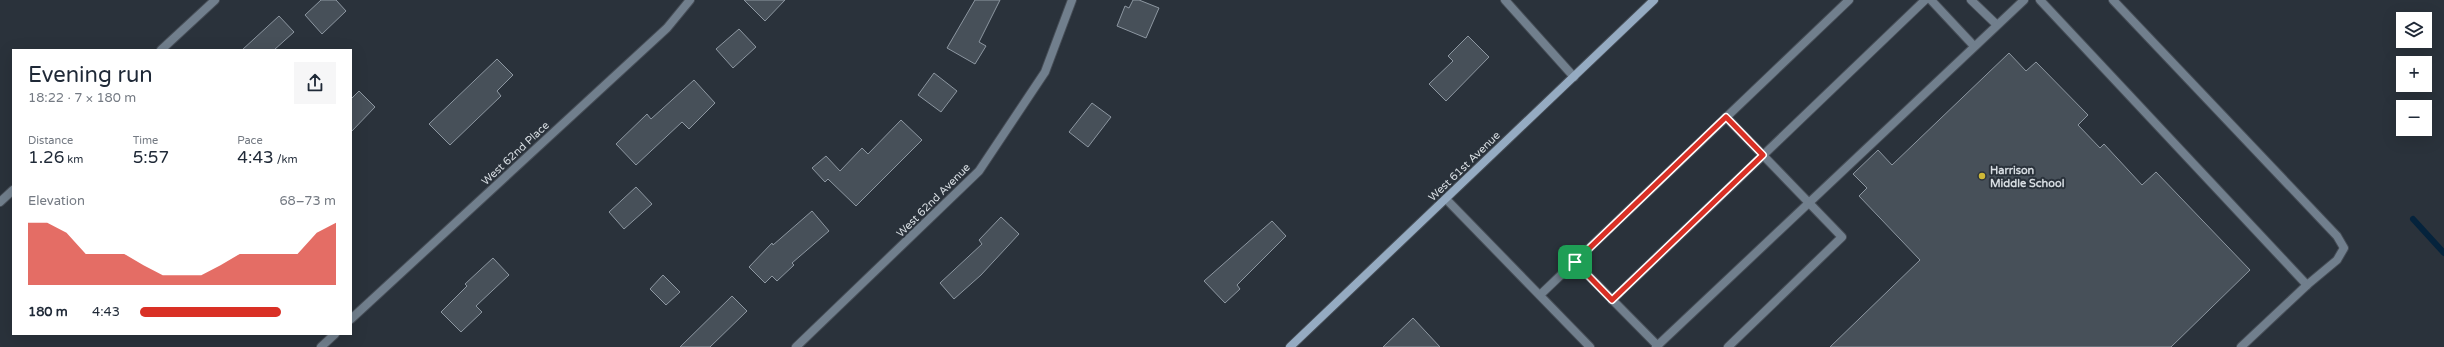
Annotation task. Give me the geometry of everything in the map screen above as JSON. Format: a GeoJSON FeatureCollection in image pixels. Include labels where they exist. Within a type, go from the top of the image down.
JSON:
{"type":"FeatureCollection","features":[{"type":"Feature","properties":{"kind":"main road","name":"West 61st Avenue"},"geometry":{"type":"LineString","coordinates":[[1290,347],[1654,0]]}},
{"type":"Feature","properties":{"kind":"street"},"geometry":{"type":"LineString","coordinates":[[163,49],[215,0]]}},
{"type":"Feature","properties":{"kind":"street","name":"West 62nd Place"},"geometry":{"type":"LineString","coordinates":[[352,318],[667,28],[690,0]]}},
{"type":"Feature","properties":{"kind":"street","name":"West 62nd Avenue"},"geometry":{"type":"LineString","coordinates":[[796,347],[979,171],[1045,72],[1072,0]]}},
{"type":"Feature","properties":{"kind":"street"},"geometry":{"type":"LineString","coordinates":[[1504,0],[1574,77]]}},
{"type":"Feature","properties":{"kind":"street"},"geometry":{"type":"LineString","coordinates":[[1540,295],[1849,0]]}},
{"type":"Feature","properties":{"kind":"street"},"geometry":{"type":"LineString","coordinates":[[1612,300],[1925,0]]}},
{"type":"Feature","properties":{"kind":"street"},"geometry":{"type":"LineString","coordinates":[[1931,0],[1974,46]]}},
{"type":"Feature","properties":{"kind":"street"},"geometry":{"type":"LineString","coordinates":[[1971,0],[1996,24]]}},
{"type":"Feature","properties":{"kind":"street"},"geometry":{"type":"LineString","coordinates":[[1575,262],[1657,346],[1996,24],[2024,0]]}},
{"type":"Feature","properties":{"kind":"street"},"geometry":{"type":"LineString","coordinates":[[2040,0],[2307,285]]}},
{"type":"Feature","properties":{"kind":"street"},"geometry":{"type":"LineString","coordinates":[[2112,0],[2337,236],[2344,248],[2337,260],[2307,285],[2241,347]]}},
{"type":"Feature","properties":{"kind":"street"},"geometry":{"type":"LineString","coordinates":[[1726,117],[1842,237],[1728,347]]}},
{"type":"Feature","properties":{"kind":"street"},"geometry":{"type":"LineString","coordinates":[[0,202],[12,191]]}},
{"type":"Feature","properties":{"kind":"street"},"geometry":{"type":"LineString","coordinates":[[1446,199],[1590,347]]}},
{"type":"Feature","properties":{"kind":"street"},"geometry":{"type":"LineString","coordinates":[[321,347],[334,335]]}},
{"type":"Feature","properties":{"kind":"building"},"geometry":{"type":"Polygon","coordinates":[[[321,0],[336,0],[346,11],[322,34],[305,15],[321,0]]]}},
{"type":"Feature","properties":{"kind":"building"},"geometry":{"type":"Polygon","coordinates":[[[744,0],[785,0],[765,21],[744,0]]]}},
{"type":"Feature","properties":{"kind":"building"},"geometry":{"type":"Polygon","coordinates":[[[975,0],[1000,0],[979,42],[986,46],[975,64],[947,48],[975,0]]]}},
{"type":"Feature","properties":{"kind":"building"},"geometry":{"type":"Polygon","coordinates":[[[1133,0],[1139,0],[1159,8],[1146,38],[1117,26],[1125,6],[1129,8],[1133,0]]]}},
{"type":"Feature","properties":{"kind":"building"},"geometry":{"type":"Polygon","coordinates":[[[279,16],[294,32],[275,49],[243,49],[279,16]]]}},
{"type":"Feature","properties":{"kind":"building"},"geometry":{"type":"Polygon","coordinates":[[[739,29],[756,47],[733,68],[716,49],[739,29]]]}},
{"type":"Feature","properties":{"kind":"building"},"geometry":{"type":"Polygon","coordinates":[[[1468,36],[1489,57],[1446,101],[1429,84],[1453,61],[1448,56],[1468,36]]]}},
{"type":"Feature","properties":{"kind":"building"},"geometry":{"type":"Polygon","coordinates":[[[2009,53],[2026,71],[2036,62],[2088,115],[2078,125],[2100,148],[2104,144],[2142,185],[2156,172],[2250,270],[2171,347],[1830,347],[1920,260],[1859,196],[1867,188],[1853,174],[1878,150],[1892,165],[2009,53]]]}},
{"type":"Feature","properties":{"kind":"building"},"geometry":{"type":"Polygon","coordinates":[[[497,59],[513,75],[497,91],[501,96],[450,145],[429,124],[497,59]]]}},
{"type":"Feature","properties":{"kind":"building"},"geometry":{"type":"Polygon","coordinates":[[[934,73],[957,91],[941,112],[918,95],[934,73]]]}},
{"type":"Feature","properties":{"kind":"building"},"geometry":{"type":"Polygon","coordinates":[[[694,80],[715,103],[689,129],[682,122],[636,165],[616,144],[647,114],[651,119],[694,80]]]}},
{"type":"Feature","properties":{"kind":"building"},"geometry":{"type":"Polygon","coordinates":[[[359,91],[375,107],[352,131],[352,98],[359,91]]]}},
{"type":"Feature","properties":{"kind":"building"},"geometry":{"type":"Polygon","coordinates":[[[1092,103],[1111,117],[1088,147],[1069,132],[1092,103]]]}},
{"type":"Feature","properties":{"kind":"building"},"geometry":{"type":"Polygon","coordinates":[[[901,120],[922,140],[856,206],[828,179],[825,182],[812,168],[826,156],[840,171],[862,148],[868,154],[901,120]]]}},
{"type":"Feature","properties":{"kind":"building"},"geometry":{"type":"Polygon","coordinates":[[[636,187],[652,204],[624,229],[609,212],[636,187]]]}},
{"type":"Feature","properties":{"kind":"building"},"geometry":{"type":"Polygon","coordinates":[[[812,211],[829,231],[792,263],[794,265],[777,281],[772,276],[765,283],[749,267],[772,243],[773,245],[812,211]]]}},
{"type":"Feature","properties":{"kind":"building"},"geometry":{"type":"Polygon","coordinates":[[[1001,217],[1019,234],[981,275],[954,299],[940,283],[982,244],[979,240],[1001,217]]]}},
{"type":"Feature","properties":{"kind":"building"},"geometry":{"type":"Polygon","coordinates":[[[1272,221],[1286,236],[1237,285],[1240,289],[1225,303],[1204,281],[1272,221]]]}},
{"type":"Feature","properties":{"kind":"building"},"geometry":{"type":"Polygon","coordinates":[[[493,258],[509,275],[476,306],[482,312],[461,332],[441,312],[467,286],[465,284],[493,258]]]}},
{"type":"Feature","properties":{"kind":"building"},"geometry":{"type":"Polygon","coordinates":[[[663,275],[680,292],[666,305],[650,289],[663,275]]]}},
{"type":"Feature","properties":{"kind":"building"},"geometry":{"type":"Polygon","coordinates":[[[732,296],[747,311],[710,347],[680,347],[732,296]]]}},
{"type":"Feature","properties":{"kind":"building"},"geometry":{"type":"Polygon","coordinates":[[[1413,318],[1440,347],[1383,347],[1413,318]]]}},
{"type":"Feature","properties":{"kind":"waterway"},"geometry":{"type":"LineString","coordinates":[[2413,219],[2444,253]]}},
{"type":"Feature","properties":{"kind":"place","name":"Harrison Middle School"},"geometry":{"type":"Point","coordinates":[1982,176]}},
{"type":"Feature","properties":{"kind":"route"},"geometry":{"type":"LineString","coordinates":[[1726,117],[1763,155],[1612,300],[1575,262],[1726,117]]}}]}
